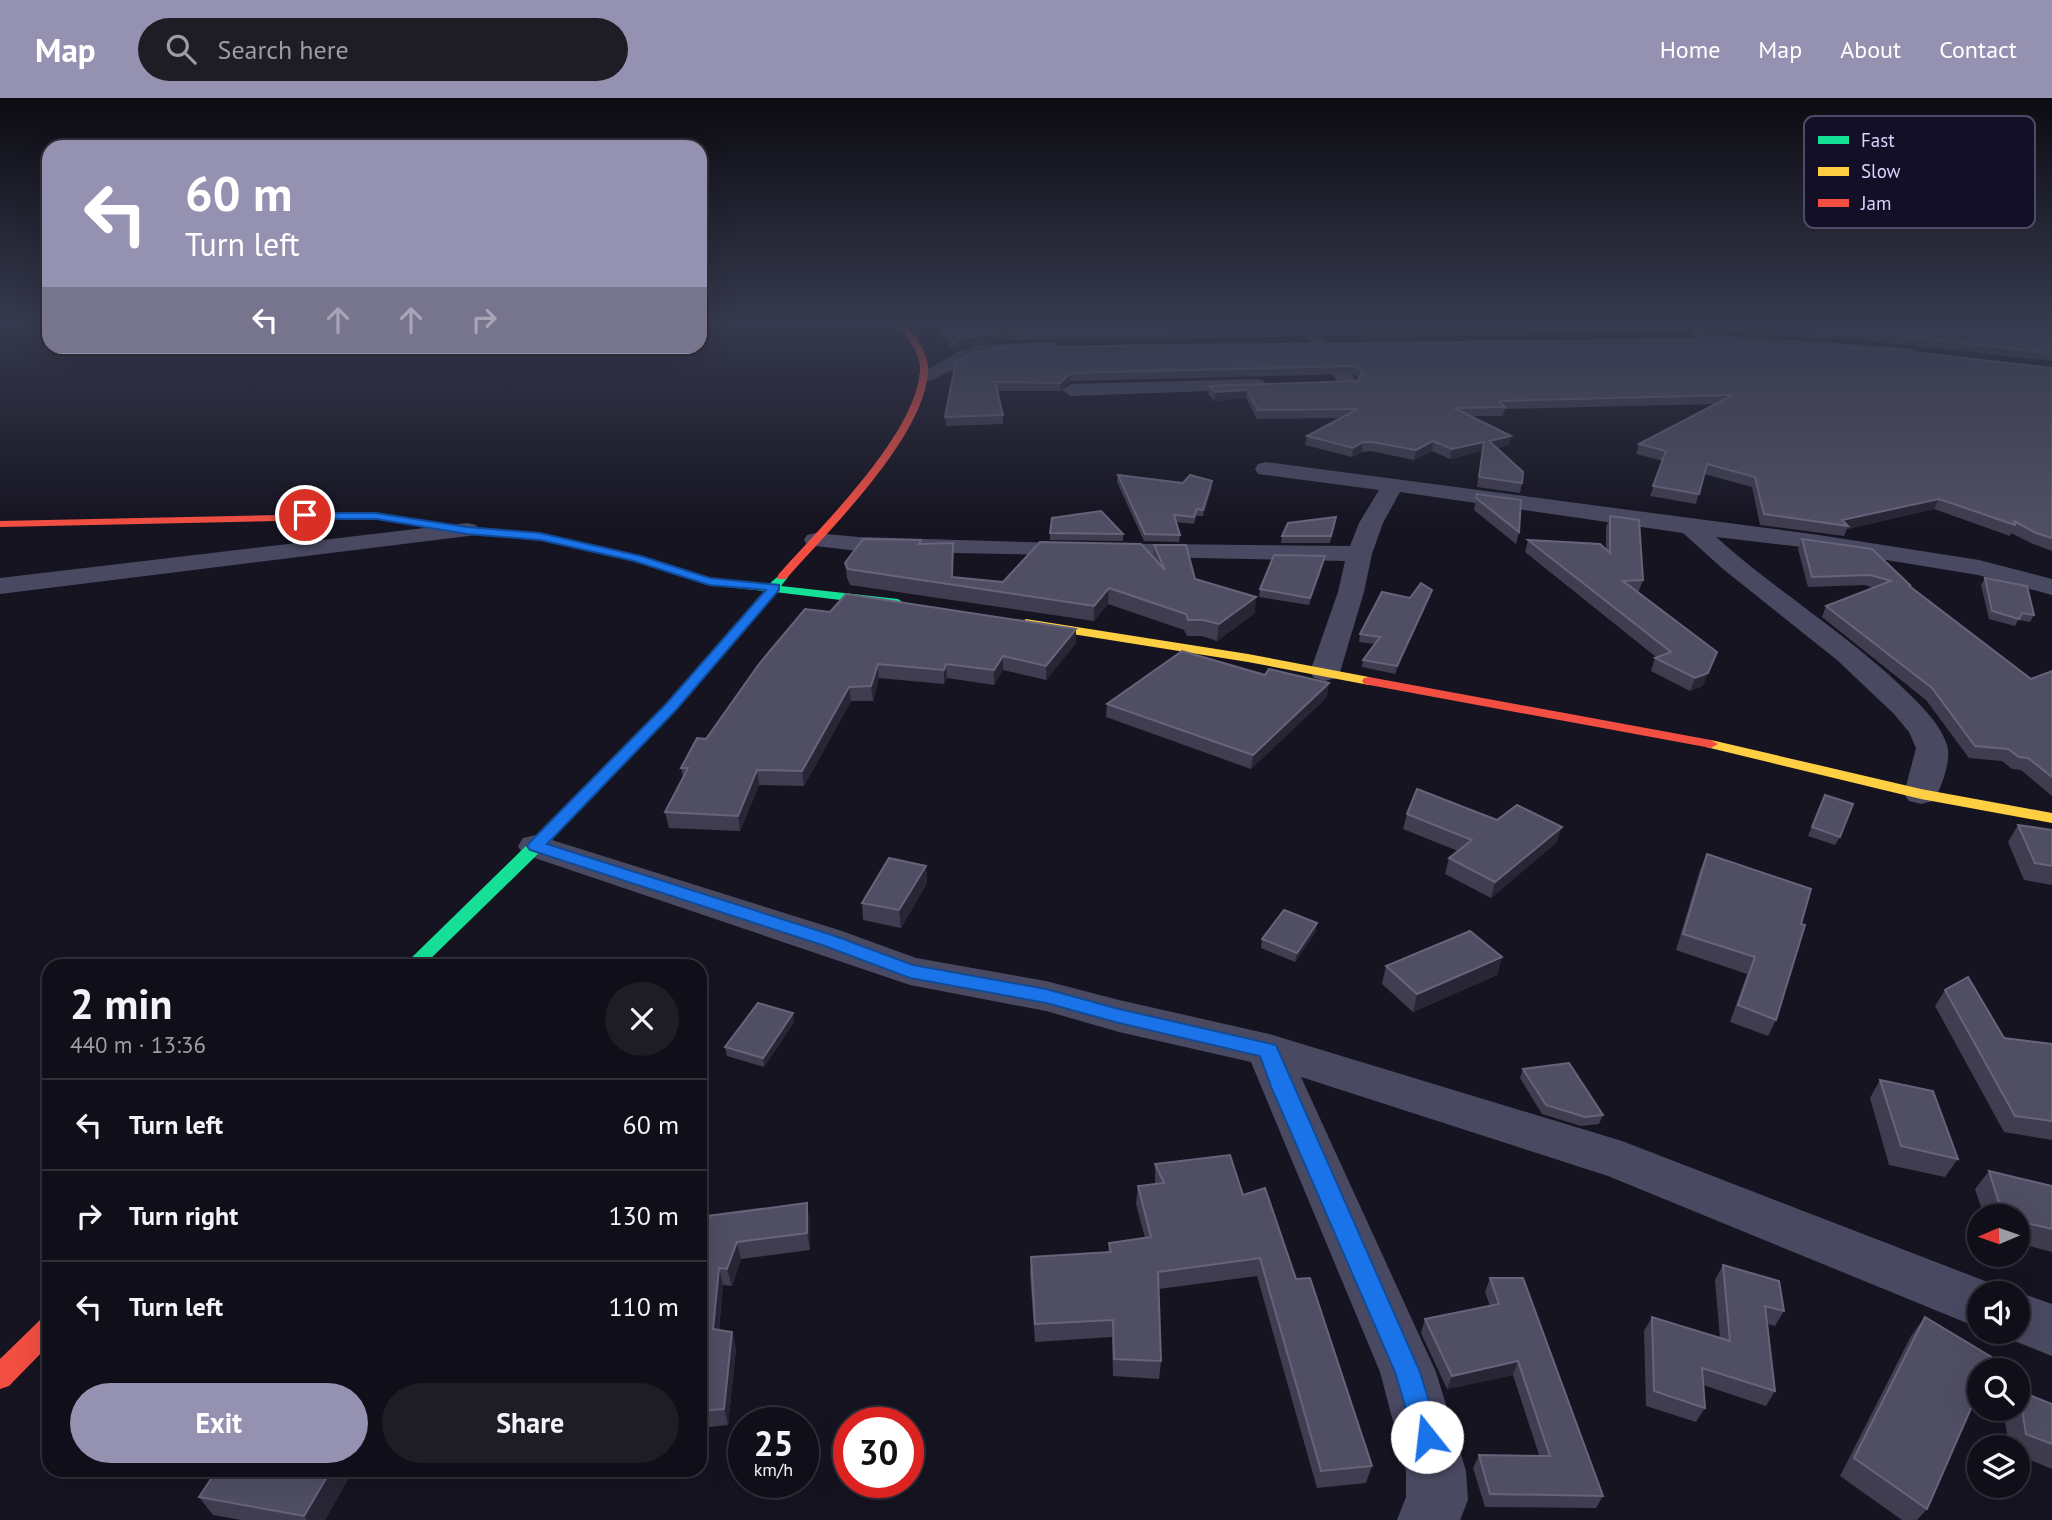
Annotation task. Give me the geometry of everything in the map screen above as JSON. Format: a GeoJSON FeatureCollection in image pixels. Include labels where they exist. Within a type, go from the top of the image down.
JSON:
{"type":"FeatureCollection","features":[{"type":"Feature","properties":{"kind":"street"},"geometry":{"type":"LineString","coordinates":[[419,959],[536,846],[671,707],[816,540],[894,445],[918,404],[922,390]]}},
{"type":"Feature","properties":{"kind":"street"},"geometry":{"type":"LineString","coordinates":[[1266,469],[1393,484],[1902,555],[1979,568],[2052,587]]}},
{"type":"Feature","properties":{"kind":"street"},"geometry":{"type":"LineString","coordinates":[[1325,672],[1351,592],[1359,554],[1371,523],[1393,484]]}},
{"type":"Feature","properties":{"kind":"street"},"geometry":{"type":"LineString","coordinates":[[0,524],[330,515],[405,519],[467,530],[540,537],[637,558],[709,581],[917,606]]}},
{"type":"Feature","properties":{"kind":"street"},"geometry":{"type":"LineString","coordinates":[[1690,527],[1737,568],[1895,694],[1922,726],[1932,748],[1921,794]]}},
{"type":"Feature","properties":{"kind":"street"},"geometry":{"type":"LineString","coordinates":[[0,586],[467,530]]}},
{"type":"Feature","properties":{"kind":"street"},"geometry":{"type":"LineString","coordinates":[[816,540],[858,544],[1059,550],[1359,554]]}},
{"type":"Feature","properties":{"kind":"street"},"geometry":{"type":"LineString","coordinates":[[1006,620],[1325,672],[1695,740],[1921,794],[2052,818]]}},
{"type":"Feature","properties":{"kind":"street"},"geometry":{"type":"LineString","coordinates":[[536,846],[828,941],[910,971],[1046,996],[1119,1016],[1269,1050],[1622,1161],[1967,1298]]}},
{"type":"Feature","properties":{"kind":"street"},"geometry":{"type":"LineString","coordinates":[[1269,1050],[1283,1089],[1408,1372],[1436,1471],[1437,1500],[1428,1520]]}},
{"type":"Feature","properties":{"kind":"street"},"geometry":{"type":"LineString","coordinates":[[2030,1322],[2052,1330]]}},
{"type":"Feature","properties":{"kind":"street"},"geometry":{"type":"LineString","coordinates":[[0,1377],[42,1335]]}},
{"type":"Feature","properties":{"kind":"building"},"geometry":{"type":"Polygon","coordinates":[[[950,390],[997,390],[1003,415],[945,417],[950,390]]]}},
{"type":"Feature","properties":{"kind":"building"},"geometry":{"type":"Polygon","coordinates":[[[1247,390],[2052,390],[2052,538],[2014,521],[2015,525],[1939,499],[1842,520],[1848,526],[1764,514],[1755,477],[1707,464],[1699,494],[1653,486],[1666,451],[1639,444],[1733,395],[1499,401],[1505,407],[1454,408],[1511,436],[1489,441],[1523,472],[1522,483],[1479,477],[1484,442],[1452,449],[1433,441],[1416,450],[1363,442],[1353,448],[1307,436],[1358,409],[1258,410],[1247,390]]]}},
{"type":"Feature","properties":{"kind":"building"},"geometry":{"type":"Polygon","coordinates":[[[1118,475],[1183,483],[1190,475],[1212,481],[1203,510],[1197,509],[1194,517],[1174,515],[1180,535],[1145,534],[1118,475]]]}},
{"type":"Feature","properties":{"kind":"building"},"geometry":{"type":"Polygon","coordinates":[[[1477,494],[1521,500],[1519,532],[1476,498],[1477,494]]]}},
{"type":"Feature","properties":{"kind":"building"},"geometry":{"type":"Polygon","coordinates":[[[1101,511],[1123,534],[1050,533],[1052,518],[1101,511]]]}},
{"type":"Feature","properties":{"kind":"building"},"geometry":{"type":"Polygon","coordinates":[[[1610,516],[1639,520],[1643,580],[1623,581],[1717,652],[1708,673],[1695,678],[1655,658],[1671,652],[1528,540],[1600,544],[1610,553],[1610,516]]]}},
{"type":"Feature","properties":{"kind":"building"},"geometry":{"type":"Polygon","coordinates":[[[1336,517],[1331,536],[1282,536],[1288,523],[1336,517]]]}},
{"type":"Feature","properties":{"kind":"building"},"geometry":{"type":"Polygon","coordinates":[[[863,539],[921,540],[919,544],[953,543],[952,577],[1003,582],[1040,542],[1141,544],[1165,570],[1154,545],[1186,545],[1195,579],[1256,597],[1219,624],[1188,620],[1186,614],[1109,588],[1094,606],[848,569],[845,563],[863,539]]]}},
{"type":"Feature","properties":{"kind":"building"},"geometry":{"type":"Polygon","coordinates":[[[1802,539],[1872,549],[1911,586],[1908,585],[2031,679],[2052,671],[2052,777],[2028,758],[2019,757],[2008,749],[1975,746],[1932,688],[1826,606],[1891,581],[1870,575],[1812,577],[1802,539]]]}},
{"type":"Feature","properties":{"kind":"building"},"geometry":{"type":"Polygon","coordinates":[[[1274,555],[1325,556],[1310,598],[1260,589],[1274,555]]]}},
{"type":"Feature","properties":{"kind":"building"},"geometry":{"type":"Polygon","coordinates":[[[1985,578],[2027,586],[2034,615],[2022,613],[2019,619],[1992,611],[1985,578]]]}},
{"type":"Feature","properties":{"kind":"building"},"geometry":{"type":"Polygon","coordinates":[[[1421,583],[1432,590],[1397,666],[1363,660],[1380,637],[1360,634],[1382,592],[1410,598],[1421,583]]]}},
{"type":"Feature","properties":{"kind":"building"},"geometry":{"type":"Polygon","coordinates":[[[846,594],[1076,629],[1046,666],[1003,656],[994,670],[946,664],[944,670],[878,664],[871,686],[849,687],[802,771],[757,770],[738,816],[665,812],[688,768],[681,768],[697,738],[706,739],[759,664],[805,609],[830,612],[846,594]]]}},
{"type":"Feature","properties":{"kind":"building"},"geometry":{"type":"Polygon","coordinates":[[[1182,651],[1265,675],[1269,669],[1329,683],[1253,755],[1107,704],[1182,651]]]}},
{"type":"Feature","properties":{"kind":"building"},"geometry":{"type":"Polygon","coordinates":[[[1417,789],[1497,820],[1517,805],[1562,827],[1495,882],[1449,858],[1472,840],[1407,814],[1417,789]]]}},
{"type":"Feature","properties":{"kind":"building"},"geometry":{"type":"Polygon","coordinates":[[[1825,795],[1853,804],[1840,837],[1812,827],[1825,795]]]}},
{"type":"Feature","properties":{"kind":"building"},"geometry":{"type":"Polygon","coordinates":[[[2018,825],[2052,830],[2052,866],[2035,863],[2018,825]]]}},
{"type":"Feature","properties":{"kind":"building"},"geometry":{"type":"Polygon","coordinates":[[[1707,854],[1811,889],[1801,924],[1805,925],[1776,1020],[1738,1005],[1755,957],[1683,934],[1707,854]]]}},
{"type":"Feature","properties":{"kind":"building"},"geometry":{"type":"Polygon","coordinates":[[[889,858],[926,866],[899,910],[862,903],[889,858]]]}},
{"type":"Feature","properties":{"kind":"building"},"geometry":{"type":"Polygon","coordinates":[[[1284,910],[1317,923],[1297,953],[1262,939],[1284,910]]]}},
{"type":"Feature","properties":{"kind":"building"},"geometry":{"type":"Polygon","coordinates":[[[1470,931],[1502,957],[1417,994],[1386,966],[1470,931]]]}},
{"type":"Feature","properties":{"kind":"building"},"geometry":{"type":"Polygon","coordinates":[[[1968,977],[2004,1038],[2052,1044],[2052,1121],[2015,1116],[1945,990],[1968,977]]]}},
{"type":"Feature","properties":{"kind":"building"},"geometry":{"type":"Polygon","coordinates":[[[758,1003],[793,1013],[763,1058],[725,1047],[758,1003]]]}},
{"type":"Feature","properties":{"kind":"building"},"geometry":{"type":"Polygon","coordinates":[[[1569,1063],[1603,1115],[1585,1117],[1546,1105],[1523,1069],[1569,1063]]]}},
{"type":"Feature","properties":{"kind":"building"},"geometry":{"type":"Polygon","coordinates":[[[1880,1080],[1933,1091],[1958,1159],[1901,1146],[1880,1080]]]}},
{"type":"Feature","properties":{"kind":"building"},"geometry":{"type":"Polygon","coordinates":[[[1230,1155],[1243,1195],[1265,1188],[1296,1279],[1310,1278],[1372,1466],[1321,1471],[1260,1258],[1158,1272],[1161,1361],[1114,1359],[1113,1320],[1035,1324],[1031,1257],[1111,1252],[1109,1243],[1151,1237],[1138,1186],[1164,1183],[1155,1164],[1230,1155]]]}},
{"type":"Feature","properties":{"kind":"building"},"geometry":{"type":"Polygon","coordinates":[[[1989,1171],[2052,1186],[2052,1229],[2030,1224],[2030,1204],[1999,1204],[1989,1171]]]}},
{"type":"Feature","properties":{"kind":"building"},"geometry":{"type":"Polygon","coordinates":[[[807,1203],[807,1233],[737,1242],[727,1269],[719,1268],[713,1329],[732,1332],[724,1409],[707,1410],[707,1216],[807,1203]]]}},
{"type":"Feature","properties":{"kind":"building"},"geometry":{"type":"Polygon","coordinates":[[[1723,1265],[1779,1281],[1784,1311],[1765,1306],[1775,1391],[1702,1368],[1705,1408],[1654,1391],[1652,1317],[1730,1341],[1723,1265]]]}},
{"type":"Feature","properties":{"kind":"building"},"geometry":{"type":"Polygon","coordinates":[[[1490,1278],[1523,1278],[1603,1496],[1490,1494],[1479,1455],[1550,1456],[1518,1361],[1452,1376],[1425,1319],[1499,1304],[1490,1278]]]}},
{"type":"Feature","properties":{"kind":"building"},"geometry":{"type":"Polygon","coordinates":[[[1925,1317],[1993,1358],[1967,1358],[1967,1417],[1927,1509],[1854,1458],[1925,1317]]]}},
{"type":"Feature","properties":{"kind":"building"},"geometry":{"type":"Polygon","coordinates":[[[2030,1395],[2052,1404],[2052,1444],[2026,1434],[2024,1421],[2030,1421],[2030,1395]]]}},
{"type":"Feature","properties":{"kind":"building"},"geometry":{"type":"Polygon","coordinates":[[[212,1477],[327,1477],[304,1516],[199,1497],[212,1477]]]}},
{"type":"Feature","properties":{"kind":"traffic: fast"},"geometry":{"type":"LineString","coordinates":[[543,538],[637,558],[709,581],[898,603]]}},
{"type":"Feature","properties":{"kind":"traffic: fast"},"geometry":{"type":"LineString","coordinates":[[419,959],[536,846],[671,707],[782,577]]}},
{"type":"Feature","properties":{"kind":"traffic: slow"},"geometry":{"type":"LineString","coordinates":[[1026,623],[1248,658],[1369,681]]}},
{"type":"Feature","properties":{"kind":"traffic: slow"},"geometry":{"type":"LineString","coordinates":[[1711,744],[1921,794],[2052,818]]}},
{"type":"Feature","properties":{"kind":"traffic: jam"},"geometry":{"type":"LineString","coordinates":[[782,577],[844,507],[890,449],[908,421],[921,390]]}},
{"type":"Feature","properties":{"kind":"traffic: jam"},"geometry":{"type":"LineString","coordinates":[[0,524],[376,516],[543,538]]}},
{"type":"Feature","properties":{"kind":"traffic: jam"},"geometry":{"type":"LineString","coordinates":[[1369,681],[1711,744]]}},
{"type":"Feature","properties":{"kind":"traffic: jam"},"geometry":{"type":"LineString","coordinates":[[0,1377],[42,1335]]}},
{"type":"Feature","properties":{"kind":"route"},"geometry":{"type":"LineString","coordinates":[[305,515],[376,516],[467,530],[540,537],[637,558],[709,581],[729,585],[774,587],[671,707],[536,846],[828,941],[910,971],[1046,996],[1119,1016],[1269,1050],[1283,1089],[1408,1372],[1427,1437]]}}]}
